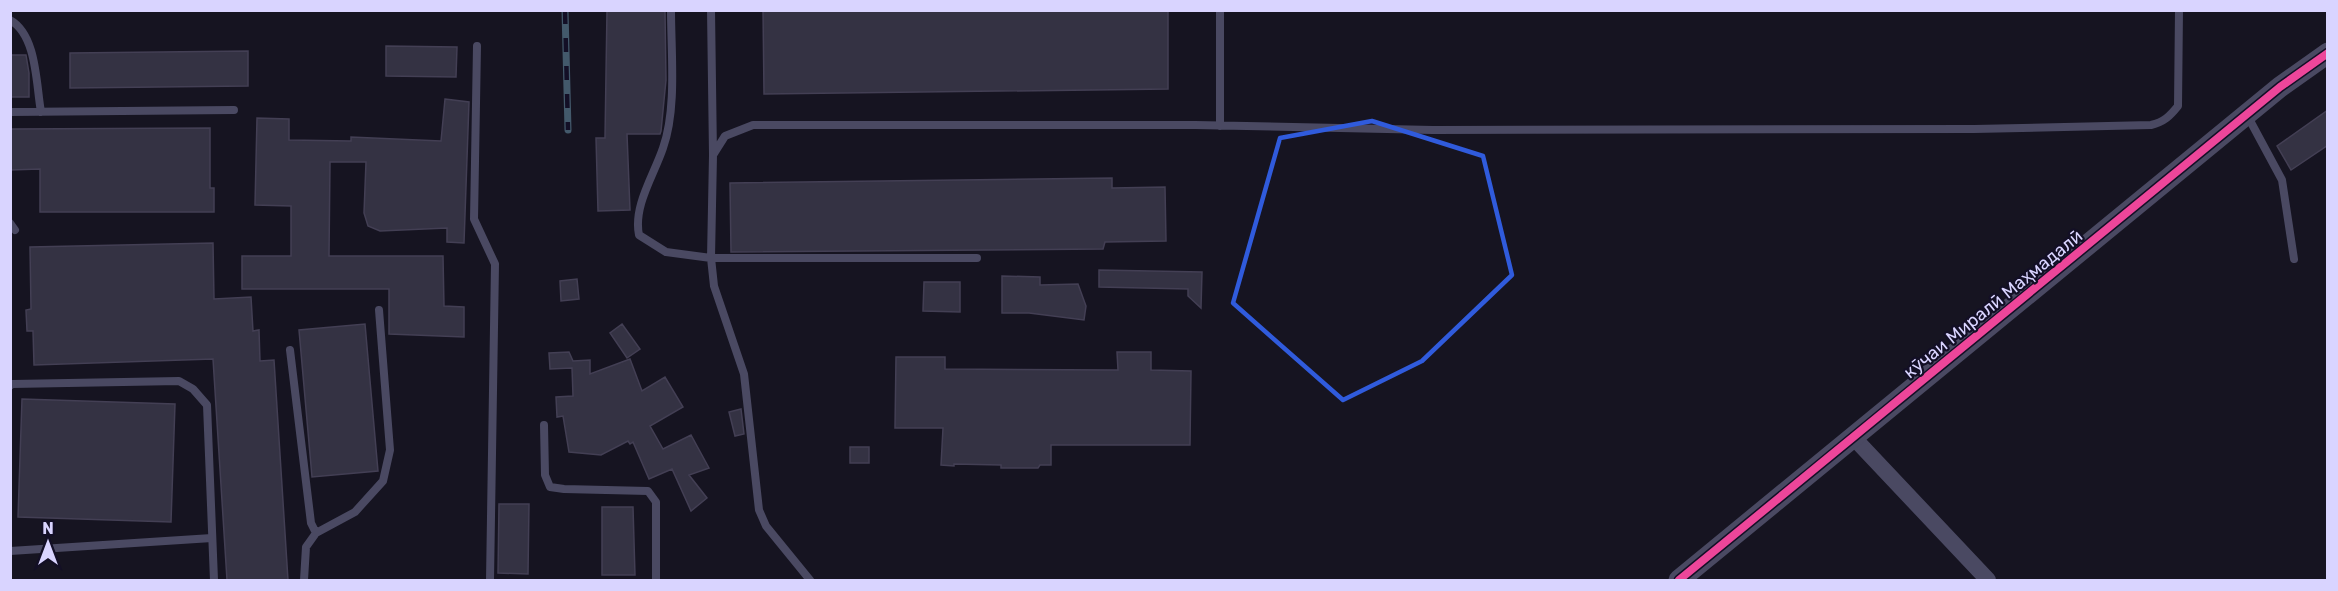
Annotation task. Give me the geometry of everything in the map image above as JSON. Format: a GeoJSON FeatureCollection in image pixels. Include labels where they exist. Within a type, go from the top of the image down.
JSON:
{"type":"FeatureCollection","features":[{"type":"Feature","properties":{"kind":"street","name":"кӯчаи Миралӣ Маҳмадалӣ"},"geometry":{"type":"LineString","coordinates":[[1679,580],[2280,87],[2328,53]]}},
{"type":"Feature","properties":{"kind":"street"},"geometry":{"type":"LineString","coordinates":[[1854,438],[1988,580]]}},
{"type":"Feature","properties":{"kind":"lane"},"geometry":{"type":"LineString","coordinates":[[671,10],[671,123],[637,216],[639,236],[666,252],[711,258],[977,258]]}},
{"type":"Feature","properties":{"kind":"lane"},"geometry":{"type":"LineString","coordinates":[[711,10],[713,155],[711,258],[714,286],[744,374],[759,510],[766,526],[810,580]]}},
{"type":"Feature","properties":{"kind":"lane"},"geometry":{"type":"LineString","coordinates":[[1220,10],[1220,126]]}},
{"type":"Feature","properties":{"kind":"lane"},"geometry":{"type":"LineString","coordinates":[[713,155],[725,136],[753,125],[1220,126],[1502,130],[1974,129],[2151,125],[2160,123],[2169,117],[2178,106],[2179,10]]}},
{"type":"Feature","properties":{"kind":"lane"},"geometry":{"type":"LineString","coordinates":[[10,20],[21,26],[30,45],[41,112]]}},
{"type":"Feature","properties":{"kind":"lane"},"geometry":{"type":"LineString","coordinates":[[477,46],[474,219],[495,264],[489,580]]}},
{"type":"Feature","properties":{"kind":"lane"},"geometry":{"type":"LineString","coordinates":[[10,112],[234,110]]}},
{"type":"Feature","properties":{"kind":"lane"},"geometry":{"type":"LineString","coordinates":[[2247,115],[2282,180],[2294,259]]}},
{"type":"Feature","properties":{"kind":"lane"},"geometry":{"type":"LineString","coordinates":[[304,580],[306,547],[316,533],[355,512],[383,481],[390,450],[379,310]]}},
{"type":"Feature","properties":{"kind":"lane"},"geometry":{"type":"LineString","coordinates":[[290,350],[311,523],[316,533]]}},
{"type":"Feature","properties":{"kind":"lane"},"geometry":{"type":"LineString","coordinates":[[10,386],[12,384],[179,381],[193,389],[207,405],[214,580]]}},
{"type":"Feature","properties":{"kind":"lane"},"geometry":{"type":"LineString","coordinates":[[544,425],[545,475],[550,487],[648,491],[656,502],[656,580]]}},
{"type":"Feature","properties":{"kind":"lane"},"geometry":{"type":"LineString","coordinates":[[10,552],[212,538]]}},
{"type":"Feature","properties":{"kind":"highlighted area"},"geometry":{"type":"Polygon","coordinates":[[[1372,121],[1483,156],[1512,275],[1422,361],[1343,400],[1233,303],[1280,138],[1372,121]]]}},
{"type":"Feature","properties":{"kind":"building"},"geometry":{"type":"Polygon","coordinates":[[[607,10],[665,10],[666,80],[661,131],[660,134],[627,134],[630,210],[598,211],[596,138],[605,138],[607,10]]]}},
{"type":"Feature","properties":{"kind":"building"},"geometry":{"type":"Polygon","coordinates":[[[763,10],[1168,10],[1168,89],[764,94],[763,10]]]}},
{"type":"Feature","properties":{"kind":"building"},"geometry":{"type":"Polygon","coordinates":[[[386,46],[457,47],[456,77],[386,76],[386,46]]]}},
{"type":"Feature","properties":{"kind":"building"},"geometry":{"type":"Polygon","coordinates":[[[248,51],[248,86],[70,88],[70,53],[248,51]]]}},
{"type":"Feature","properties":{"kind":"building"},"geometry":{"type":"Polygon","coordinates":[[[10,55],[26,55],[29,97],[10,97],[10,55]]]}},
{"type":"Feature","properties":{"kind":"building"},"geometry":{"type":"Polygon","coordinates":[[[445,99],[469,102],[464,243],[447,242],[447,228],[380,231],[368,226],[364,213],[366,162],[330,162],[329,256],[443,256],[444,306],[464,307],[464,337],[389,334],[389,289],[242,289],[242,256],[291,256],[291,206],[255,205],[257,118],[289,119],[289,140],[351,141],[351,137],[441,141],[445,99]]]}},
{"type":"Feature","properties":{"kind":"building"},"geometry":{"type":"Polygon","coordinates":[[[2328,110],[2328,145],[2291,170],[2277,146],[2328,110]]]}},
{"type":"Feature","properties":{"kind":"building"},"geometry":{"type":"Polygon","coordinates":[[[210,128],[210,188],[214,188],[214,212],[40,212],[40,169],[10,170],[10,129],[210,128]]]}},
{"type":"Feature","properties":{"kind":"building"},"geometry":{"type":"Polygon","coordinates":[[[1112,178],[1112,188],[1165,187],[1166,241],[1105,242],[1103,249],[731,252],[730,183],[1112,178]]]}},
{"type":"Feature","properties":{"kind":"building"},"geometry":{"type":"Polygon","coordinates":[[[213,243],[214,299],[251,297],[253,331],[259,330],[260,361],[274,360],[288,580],[227,580],[213,359],[34,365],[33,331],[27,331],[26,310],[31,309],[30,247],[213,243]]]}},
{"type":"Feature","properties":{"kind":"building"},"geometry":{"type":"Polygon","coordinates":[[[1099,270],[1202,272],[1201,308],[1188,296],[1188,289],[1099,287],[1099,270]]]}},
{"type":"Feature","properties":{"kind":"building"},"geometry":{"type":"Polygon","coordinates":[[[1002,276],[1040,277],[1040,285],[1078,284],[1086,306],[1084,320],[1029,313],[1002,313],[1002,276]]]}},
{"type":"Feature","properties":{"kind":"building"},"geometry":{"type":"Polygon","coordinates":[[[577,279],[579,299],[561,301],[560,281],[577,279]]]}},
{"type":"Feature","properties":{"kind":"building"},"geometry":{"type":"Polygon","coordinates":[[[924,282],[960,282],[960,312],[923,311],[924,282]]]}},
{"type":"Feature","properties":{"kind":"building"},"geometry":{"type":"Polygon","coordinates":[[[365,324],[378,471],[312,477],[299,330],[365,324]]]}},
{"type":"Feature","properties":{"kind":"building"},"geometry":{"type":"Polygon","coordinates":[[[622,324],[640,349],[627,358],[610,333],[622,324]]]}},
{"type":"Feature","properties":{"kind":"building"},"geometry":{"type":"Polygon","coordinates":[[[569,352],[573,361],[590,360],[590,374],[630,359],[642,391],[665,377],[683,407],[650,426],[663,449],[691,435],[709,468],[689,475],[707,498],[691,511],[672,469],[649,479],[633,442],[630,444],[628,441],[601,455],[569,452],[563,416],[557,417],[556,397],[573,396],[572,368],[550,369],[549,353],[569,352]]]}},
{"type":"Feature","properties":{"kind":"building"},"geometry":{"type":"Polygon","coordinates":[[[1117,352],[1151,352],[1151,370],[1191,371],[1190,445],[1051,445],[1051,465],[1040,465],[1038,468],[1001,468],[1001,465],[954,464],[954,466],[941,465],[943,428],[895,428],[896,357],[945,357],[945,369],[1118,370],[1117,352]]]}},
{"type":"Feature","properties":{"kind":"building"},"geometry":{"type":"Polygon","coordinates":[[[22,399],[175,404],[171,522],[18,517],[22,399]]]}},
{"type":"Feature","properties":{"kind":"building"},"geometry":{"type":"Polygon","coordinates":[[[741,409],[744,434],[735,436],[729,412],[741,409]]]}},
{"type":"Feature","properties":{"kind":"building"},"geometry":{"type":"Polygon","coordinates":[[[850,447],[869,447],[869,463],[850,463],[850,447]]]}},
{"type":"Feature","properties":{"kind":"building"},"geometry":{"type":"Polygon","coordinates":[[[499,504],[529,504],[528,574],[498,573],[499,504]]]}},
{"type":"Feature","properties":{"kind":"building"},"geometry":{"type":"Polygon","coordinates":[[[602,507],[633,507],[635,575],[602,575],[602,507]]]}},
{"type":"Feature","properties":{"kind":"railway"},"geometry":{"type":"LineString","coordinates":[[565,10],[568,130]]}},
{"type":"Feature","properties":{"kind":"cycle path"},"geometry":{"type":"LineString","coordinates":[[1679,580],[2280,87],[2328,53]]}}]}
